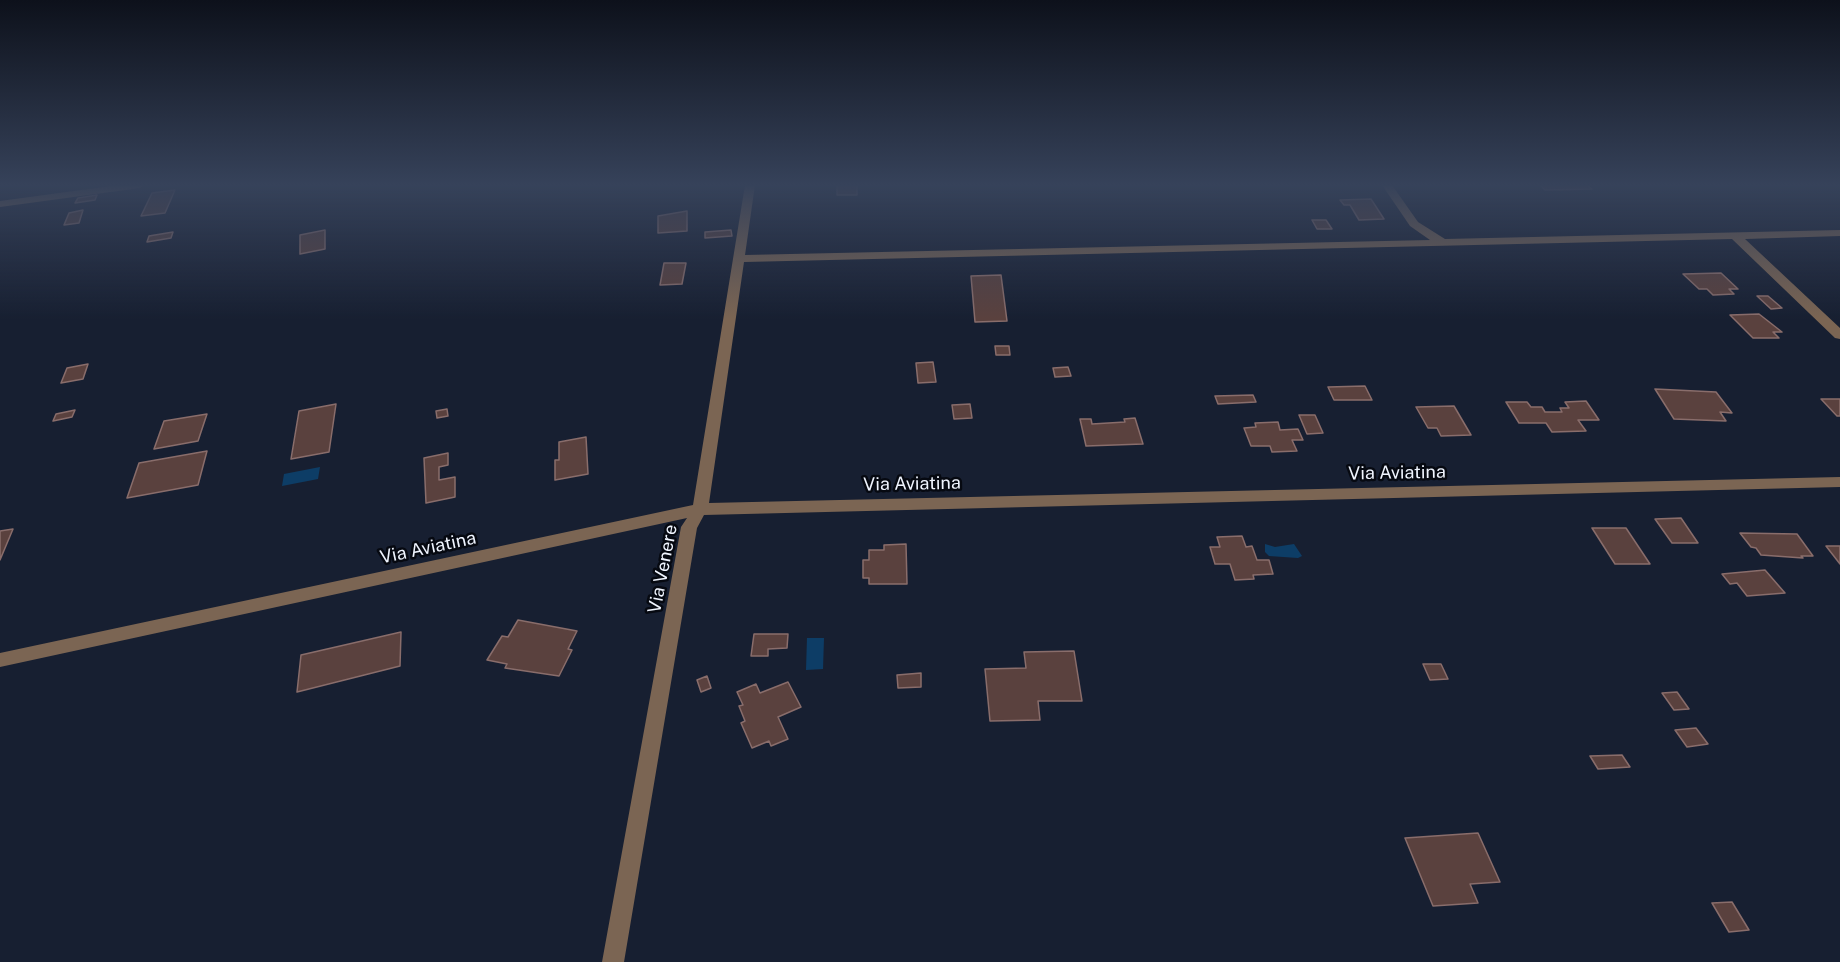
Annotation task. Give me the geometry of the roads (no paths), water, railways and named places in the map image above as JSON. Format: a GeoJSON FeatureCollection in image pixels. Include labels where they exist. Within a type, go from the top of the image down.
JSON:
{"type":"FeatureCollection","features":[{"type":"Feature","properties":{"kind":"street","name":"Via Venere"},"geometry":{"type":"LineString","coordinates":[[613,962],[689,527],[700,509],[743,230]]}},
{"type":"Feature","properties":{"kind":"street"},"geometry":{"type":"LineString","coordinates":[[1423,230],[1442,243]]}},
{"type":"Feature","properties":{"kind":"street"},"geometry":{"type":"LineString","coordinates":[[738,259],[1840,233]]}},
{"type":"Feature","properties":{"kind":"street"},"geometry":{"type":"LineString","coordinates":[[1735,236],[1840,335]]}},
{"type":"Feature","properties":{"kind":"street","name":"Via Aviatina"},"geometry":{"type":"LineString","coordinates":[[0,660],[700,509],[1840,482]]}},
{"type":"Feature","properties":{"kind":"water"},"geometry":{"type":"Polygon","coordinates":[[[320,467],[318,479],[282,486],[284,474],[320,467]]]}},
{"type":"Feature","properties":{"kind":"water"},"geometry":{"type":"Polygon","coordinates":[[[1265,544],[1275,547],[1294,544],[1302,556],[1298,558],[1269,556],[1265,552],[1265,544]]]}},
{"type":"Feature","properties":{"kind":"water"},"geometry":{"type":"Polygon","coordinates":[[[807,638],[824,638],[823,669],[806,670],[807,638]]]}}]}
